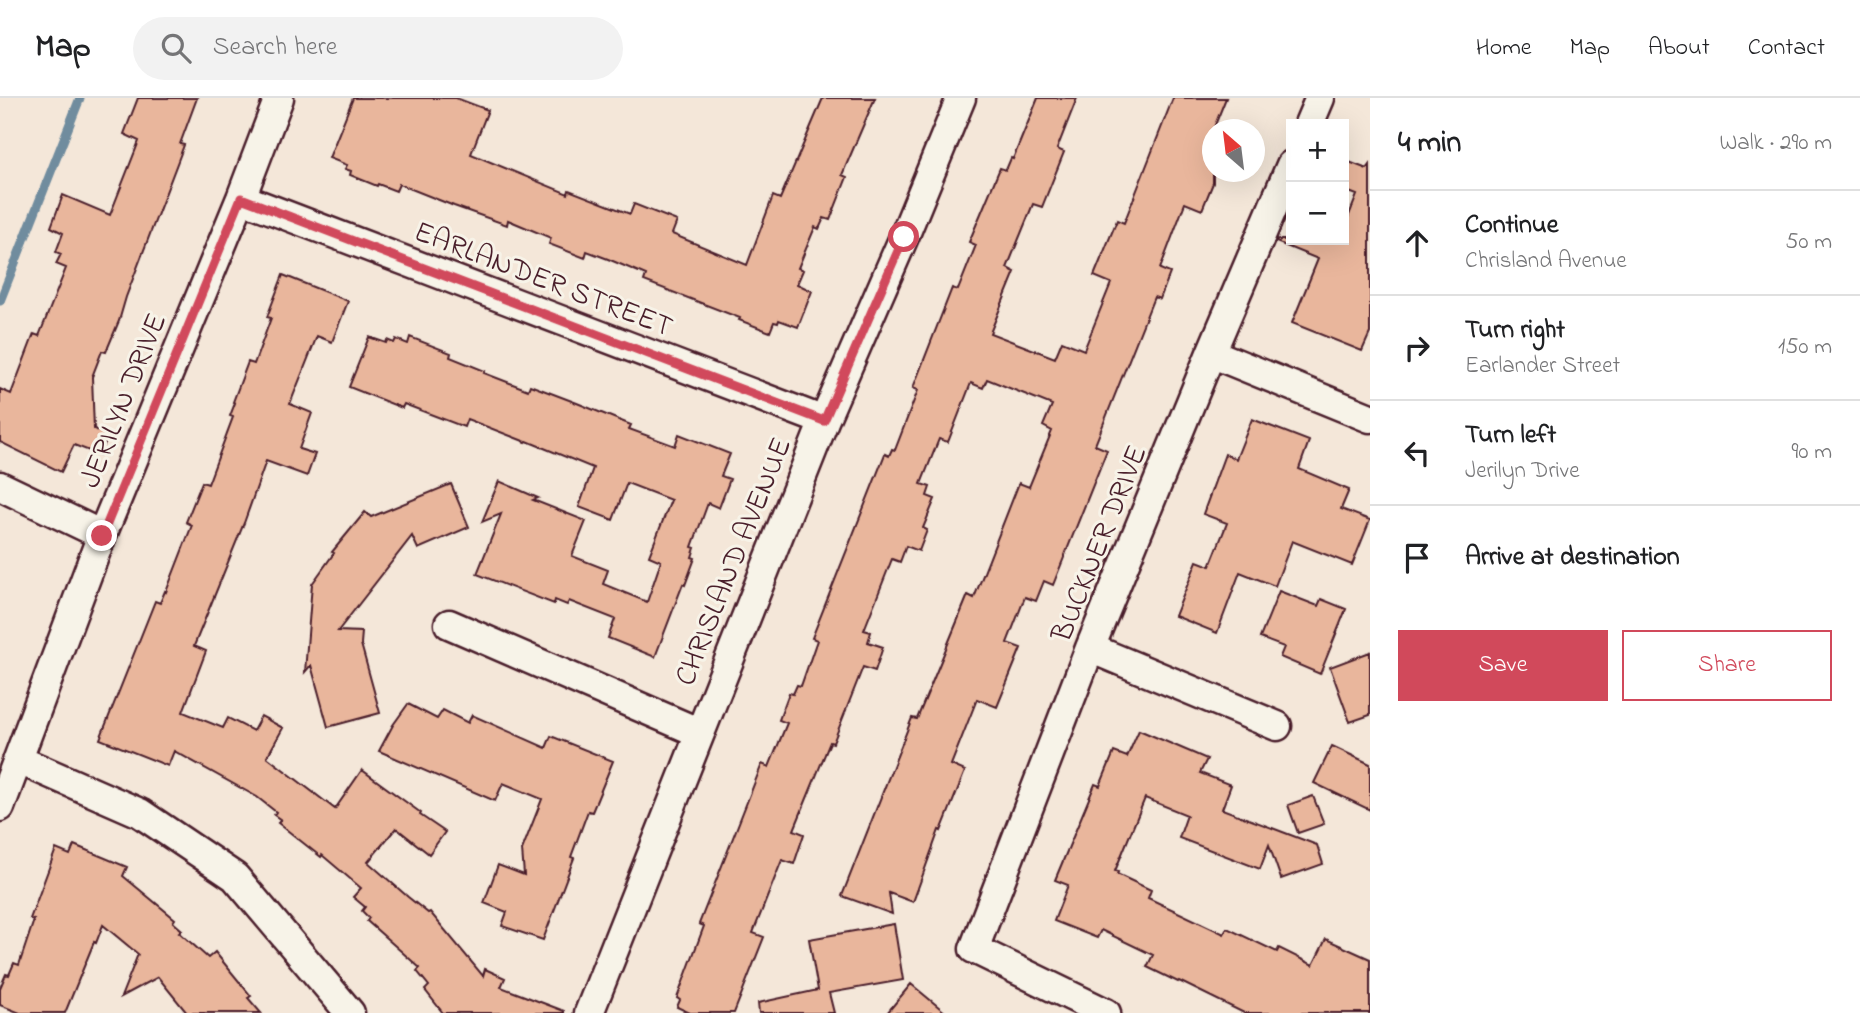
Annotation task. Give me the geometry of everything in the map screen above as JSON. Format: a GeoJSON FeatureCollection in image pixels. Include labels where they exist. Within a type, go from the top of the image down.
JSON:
{"type":"FeatureCollection","features":[{"type":"Feature","properties":{"kind":"street","name":"JERILYN DRIVE"},"geometry":{"type":"LineString","coordinates":[[0,807],[102,536],[241,198],[279,98]]}},
{"type":"Feature","properties":{"kind":"street","name":"CHRISLAND AVENUE"},"geometry":{"type":"LineString","coordinates":[[589,1013],[824,421],[961,98]]}},
{"type":"Feature","properties":{"kind":"street"},"geometry":{"type":"LineString","coordinates":[[1311,119],[1320,98]]}},
{"type":"Feature","properties":{"kind":"street","name":"BUCKNER DRIVE"},"geometry":{"type":"LineString","coordinates":[[1100,1012],[974,949],[1090,648],[1286,177]]}},
{"type":"Feature","properties":{"kind":"street","name":"EARLANDER STREET"},"geometry":{"type":"LineString","coordinates":[[241,198],[824,421]]}},
{"type":"Feature","properties":{"kind":"street"},"geometry":{"type":"LineString","coordinates":[[1211,353],[1370,418]]}},
{"type":"Feature","properties":{"kind":"street"},"geometry":{"type":"LineString","coordinates":[[0,486],[102,536]]}},
{"type":"Feature","properties":{"kind":"street"},"geometry":{"type":"LineString","coordinates":[[449,624],[700,733]]}},
{"type":"Feature","properties":{"kind":"street"},"geometry":{"type":"LineString","coordinates":[[1090,648],[1277,726]]}},
{"type":"Feature","properties":{"kind":"street"},"geometry":{"type":"LineString","coordinates":[[19,760],[140,813],[235,877],[350,1013]]}},
{"type":"Feature","properties":{"kind":"building"},"geometry":{"type":"Polygon","coordinates":[[[138,98],[197,98],[180,144],[184,145],[119,321],[106,352],[102,351],[92,377],[94,429],[108,435],[100,455],[74,445],[61,472],[0,442],[0,389],[11,394],[34,334],[39,336],[66,268],[56,264],[61,254],[56,252],[63,233],[51,227],[63,195],[110,215],[139,141],[124,134],[138,98]]]}},
{"type":"Feature","properties":{"kind":"building"},"geometry":{"type":"Polygon","coordinates":[[[353,98],[456,98],[488,110],[471,154],[568,194],[569,190],[630,214],[634,204],[677,221],[672,234],[747,265],[773,196],[780,199],[823,98],[875,98],[842,175],[847,177],[830,220],[824,218],[819,229],[815,227],[798,268],[803,270],[797,284],[812,291],[798,327],[779,320],[778,323],[774,322],[770,332],[644,281],[646,275],[608,259],[587,251],[585,258],[549,244],[551,238],[508,220],[507,225],[399,184],[396,191],[350,175],[351,171],[345,169],[347,165],[329,158],[353,98]]]}},
{"type":"Feature","properties":{"kind":"building"},"geometry":{"type":"Polygon","coordinates":[[[1038,98],[1077,98],[1057,149],[1064,152],[1042,207],[1033,204],[1007,268],[1015,272],[990,333],[1055,358],[1062,341],[1084,350],[1111,283],[1094,276],[1117,220],[1124,223],[1173,98],[1226,98],[1217,119],[1202,119],[1202,182],[1213,183],[1202,210],[1185,203],[1160,269],[1170,273],[1160,299],[1154,297],[1095,445],[1107,450],[1053,585],[1044,581],[1036,601],[1025,597],[1007,643],[1021,648],[997,707],[977,699],[951,765],[965,771],[941,831],[939,830],[913,902],[889,893],[892,914],[842,896],[912,718],[917,719],[968,595],[974,598],[1019,483],[1029,487],[1052,431],[1043,426],[1052,405],[987,379],[983,388],[971,383],[948,442],[939,439],[921,484],[930,487],[927,496],[935,499],[923,528],[927,530],[919,551],[906,546],[900,562],[892,559],[864,630],[871,632],[868,642],[883,647],[875,671],[863,667],[833,743],[830,742],[794,830],[804,834],[794,864],[782,860],[753,933],[764,937],[734,1013],[690,1013],[677,1007],[680,1000],[677,998],[704,926],[699,924],[762,764],[769,767],[787,723],[779,720],[789,693],[793,694],[797,685],[801,686],[817,640],[812,638],[885,454],[889,456],[892,449],[895,450],[918,390],[913,388],[952,288],[958,290],[976,245],[969,242],[1000,168],[1006,170],[1011,158],[1013,159],[1038,98]]]}},
{"type":"Feature","properties":{"kind":"building"},"geometry":{"type":"Polygon","coordinates":[[[1349,162],[1367,169],[1370,165],[1370,333],[1362,351],[1292,323],[1318,259],[1276,242],[1286,240],[1286,245],[1349,245],[1349,215],[1357,195],[1349,192],[1349,162]]]}},
{"type":"Feature","properties":{"kind":"building"},"geometry":{"type":"Polygon","coordinates":[[[283,275],[348,301],[332,342],[317,336],[290,404],[312,413],[299,449],[315,454],[307,476],[266,461],[194,646],[206,651],[183,712],[223,728],[228,718],[253,731],[261,716],[283,728],[267,757],[335,809],[362,770],[421,813],[420,815],[445,832],[429,854],[396,828],[368,862],[408,897],[430,912],[483,976],[485,969],[505,978],[501,987],[564,1013],[443,1013],[425,990],[429,986],[417,971],[420,968],[367,921],[369,918],[362,911],[365,907],[353,897],[361,888],[278,823],[281,820],[274,815],[276,812],[257,797],[174,751],[168,766],[100,739],[155,601],[160,603],[166,592],[192,525],[186,522],[202,482],[208,484],[233,417],[230,416],[235,403],[233,402],[248,362],[254,364],[271,318],[267,317],[283,275]]]}},
{"type":"Feature","properties":{"kind":"building"},"geometry":{"type":"Polygon","coordinates":[[[369,337],[386,343],[387,340],[394,343],[396,339],[408,344],[410,337],[451,353],[450,357],[485,371],[484,373],[528,390],[530,385],[631,425],[629,429],[675,446],[679,434],[730,454],[721,476],[730,479],[719,508],[708,503],[692,547],[695,548],[692,557],[695,558],[655,657],[608,638],[615,619],[569,601],[567,605],[555,600],[554,604],[477,574],[501,514],[482,522],[499,481],[538,498],[533,500],[586,521],[572,556],[608,570],[603,584],[647,602],[661,561],[649,556],[671,500],[627,483],[613,520],[579,507],[593,468],[467,419],[464,427],[404,404],[402,408],[349,387],[369,337]]]}},
{"type":"Feature","properties":{"kind":"building"},"geometry":{"type":"Polygon","coordinates":[[[1252,419],[1309,441],[1299,469],[1349,490],[1341,509],[1370,520],[1352,565],[1292,541],[1275,586],[1240,572],[1217,633],[1175,616],[1197,561],[1210,566],[1227,523],[1203,514],[1225,454],[1236,459],[1252,419]]]}},
{"type":"Feature","properties":{"kind":"building"},"geometry":{"type":"Polygon","coordinates":[[[451,484],[469,527],[418,549],[412,536],[338,631],[362,632],[361,644],[380,713],[328,727],[311,665],[305,672],[312,584],[334,553],[332,552],[365,512],[371,517],[451,484]]]}},
{"type":"Feature","properties":{"kind":"building"},"geometry":{"type":"Polygon","coordinates":[[[1279,591],[1318,606],[1321,599],[1346,609],[1320,674],[1280,657],[1284,647],[1260,638],[1279,591]]]}},
{"type":"Feature","properties":{"kind":"building"},"geometry":{"type":"Polygon","coordinates":[[[1370,652],[1370,715],[1350,722],[1330,667],[1370,652]]]}},
{"type":"Feature","properties":{"kind":"building"},"geometry":{"type":"Polygon","coordinates":[[[408,704],[437,719],[443,710],[468,723],[472,715],[546,748],[551,736],[613,761],[592,812],[588,811],[571,857],[574,858],[543,940],[502,926],[507,912],[484,903],[498,865],[524,875],[522,850],[542,799],[503,783],[495,801],[379,751],[408,704]]]}},
{"type":"Feature","properties":{"kind":"building"},"geometry":{"type":"Polygon","coordinates":[[[1139,730],[1207,759],[1200,773],[1231,785],[1222,809],[1317,845],[1323,864],[1281,879],[1269,845],[1260,869],[1179,838],[1187,815],[1145,798],[1115,871],[1117,874],[1151,890],[1148,898],[1224,934],[1227,928],[1277,952],[1279,948],[1313,965],[1326,939],[1370,959],[1370,1013],[1244,1013],[1147,967],[1153,955],[1101,930],[1097,938],[1054,921],[1068,885],[1055,880],[1095,784],[1100,786],[1114,752],[1127,757],[1139,730]]]}},
{"type":"Feature","properties":{"kind":"building"},"geometry":{"type":"Polygon","coordinates":[[[1332,746],[1370,764],[1370,810],[1314,783],[1332,746]]]}},
{"type":"Feature","properties":{"kind":"building"},"geometry":{"type":"Polygon","coordinates":[[[1313,796],[1324,824],[1298,833],[1288,805],[1313,796]]]}},
{"type":"Feature","properties":{"kind":"building"},"geometry":{"type":"Polygon","coordinates":[[[74,845],[127,867],[123,876],[175,919],[173,922],[182,930],[179,932],[208,958],[215,952],[251,996],[248,998],[261,1013],[187,1013],[158,977],[121,997],[138,954],[103,925],[65,1013],[20,1013],[0,1005],[0,988],[14,963],[19,965],[34,920],[30,919],[56,849],[70,855],[74,845]]]}},
{"type":"Feature","properties":{"kind":"building"},"geometry":{"type":"Polygon","coordinates":[[[894,924],[903,980],[829,993],[834,1013],[759,1013],[758,1003],[818,990],[809,939],[894,924]]]}},
{"type":"Feature","properties":{"kind":"building"},"geometry":{"type":"Polygon","coordinates":[[[911,984],[946,1013],[887,1013],[911,984]]]}},
{"type":"Feature","properties":{"kind":"waterway"},"geometry":{"type":"LineString","coordinates":[[0,301],[80,98]]}},
{"type":"Feature","properties":{"kind":"route"},"geometry":{"type":"LineString","coordinates":[[102,536],[241,198],[824,421],[904,237]]}}]}
